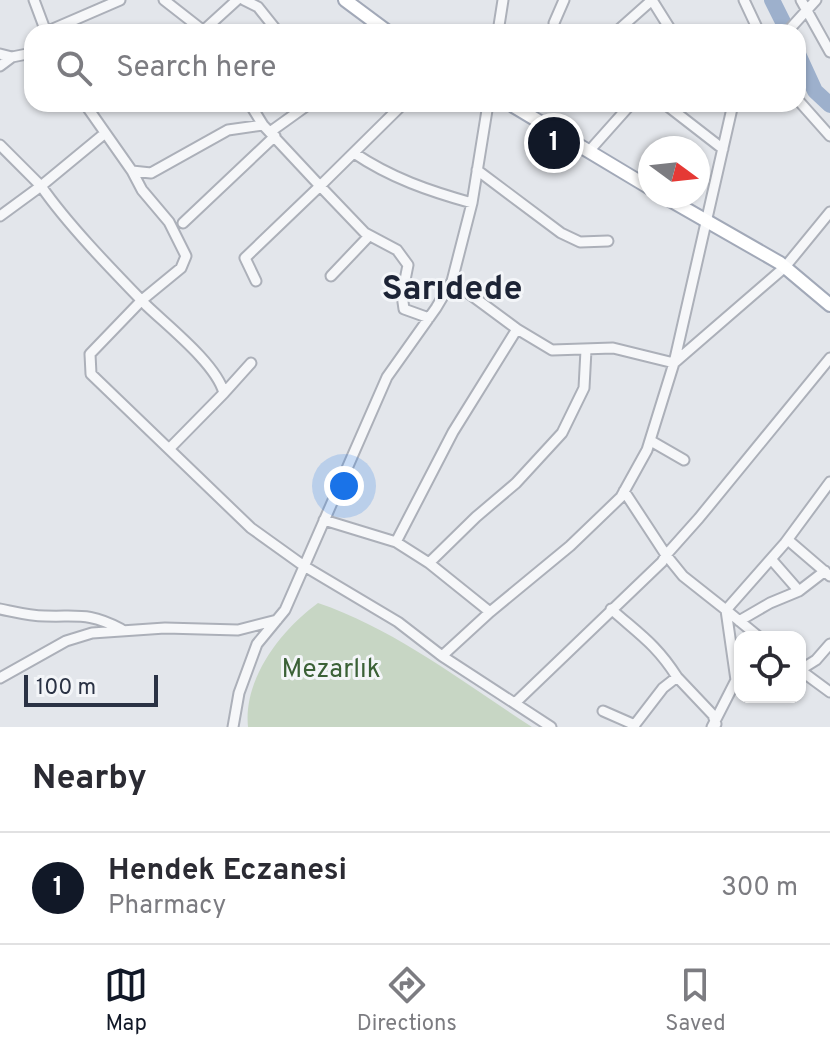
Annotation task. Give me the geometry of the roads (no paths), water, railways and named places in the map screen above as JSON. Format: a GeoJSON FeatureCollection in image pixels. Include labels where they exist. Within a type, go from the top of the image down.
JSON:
{"type":"FeatureCollection","features":[{"type":"Feature","properties":{"kind":"main road"},"geometry":{"type":"LineString","coordinates":[[345,0],[377,24]]}},
{"type":"Feature","properties":{"kind":"main road"},"geometry":{"type":"LineString","coordinates":[[524,112],[638,180]]}},
{"type":"Feature","properties":{"kind":"main road"},"geometry":{"type":"LineString","coordinates":[[682,208],[785,267],[830,305]]}},
{"type":"Feature","properties":{"kind":"street"},"geometry":{"type":"LineString","coordinates":[[34,0],[43,24]]}},
{"type":"Feature","properties":{"kind":"street"},"geometry":{"type":"LineString","coordinates":[[64,24],[120,0]]}},
{"type":"Feature","properties":{"kind":"street"},"geometry":{"type":"LineString","coordinates":[[164,0],[196,24]]}},
{"type":"Feature","properties":{"kind":"street"},"geometry":{"type":"LineString","coordinates":[[212,24],[237,0]]}},
{"type":"Feature","properties":{"kind":"street"},"geometry":{"type":"LineString","coordinates":[[244,0],[258,7],[272,24]]}},
{"type":"Feature","properties":{"kind":"street"},"geometry":{"type":"LineString","coordinates":[[499,24],[503,0]]}},
{"type":"Feature","properties":{"kind":"street"},"geometry":{"type":"LineString","coordinates":[[554,23],[564,0]]}},
{"type":"Feature","properties":{"kind":"street"},"geometry":{"type":"LineString","coordinates":[[625,24],[652,0],[667,24]]}},
{"type":"Feature","properties":{"kind":"street"},"geometry":{"type":"LineString","coordinates":[[744,0],[755,24]]}},
{"type":"Feature","properties":{"kind":"street"},"geometry":{"type":"LineString","coordinates":[[792,24],[804,5],[816,0]]}},
{"type":"Feature","properties":{"kind":"street"},"geometry":{"type":"LineString","coordinates":[[804,5],[830,52]]}},
{"type":"Feature","properties":{"kind":"street"},"geometry":{"type":"LineString","coordinates":[[0,54],[12,57],[24,55]]}},
{"type":"Feature","properties":{"kind":"street"},"geometry":{"type":"LineString","coordinates":[[0,66],[12,57]]}},
{"type":"Feature","properties":{"kind":"street"},"geometry":{"type":"LineString","coordinates":[[806,109],[830,136]]}},
{"type":"Feature","properties":{"kind":"street"},"geometry":{"type":"LineString","coordinates":[[90,112],[142,190],[169,222],[186,256],[181,268],[142,300],[90,354],[91,374],[251,528],[304,566],[398,622],[442,656],[551,727]]}},
{"type":"Feature","properties":{"kind":"street"},"geometry":{"type":"LineString","coordinates":[[256,112],[269,131],[369,236],[397,250],[408,265],[402,295],[404,309],[429,318]]}},
{"type":"Feature","properties":{"kind":"street"},"geometry":{"type":"LineString","coordinates":[[183,223],[269,131],[297,112]]}},
{"type":"Feature","properties":{"kind":"street"},"geometry":{"type":"LineString","coordinates":[[256,281],[245,258],[395,112]]}},
{"type":"Feature","properties":{"kind":"street"},"geometry":{"type":"LineString","coordinates":[[233,727],[239,693],[257,644],[285,610],[387,377],[452,281],[472,203],[487,112]]}},
{"type":"Feature","properties":{"kind":"street"},"geometry":{"type":"LineString","coordinates":[[590,150],[624,112]]}},
{"type":"Feature","properties":{"kind":"street"},"geometry":{"type":"LineString","coordinates":[[675,112],[723,149]]}},
{"type":"Feature","properties":{"kind":"street"},"geometry":{"type":"LineString","coordinates":[[442,656],[570,546],[624,491],[651,441],[674,363],[731,112]]}},
{"type":"Feature","properties":{"kind":"street"},"geometry":{"type":"LineString","coordinates":[[132,171],[151,173],[228,130],[269,131]]}},
{"type":"Feature","properties":{"kind":"street"},"geometry":{"type":"LineString","coordinates":[[0,216],[104,134]]}},
{"type":"Feature","properties":{"kind":"street"},"geometry":{"type":"LineString","coordinates":[[0,145],[203,362],[224,393]]}},
{"type":"Feature","properties":{"kind":"street"},"geometry":{"type":"LineString","coordinates":[[354,153],[380,171],[420,188],[472,203]]}},
{"type":"Feature","properties":{"kind":"street"},"geometry":{"type":"LineString","coordinates":[[477,170],[561,233],[580,242],[608,241]]}},
{"type":"Feature","properties":{"kind":"street"},"geometry":{"type":"LineString","coordinates":[[674,363],[785,267],[830,212]]}},
{"type":"Feature","properties":{"kind":"street"},"geometry":{"type":"LineString","coordinates":[[331,276],[369,236]]}},
{"type":"Feature","properties":{"kind":"street"},"geometry":{"type":"LineString","coordinates":[[452,281],[517,329],[552,350],[613,348],[674,363]]}},
{"type":"Feature","properties":{"kind":"street"},"geometry":{"type":"LineString","coordinates":[[396,542],[453,432],[517,329]]}},
{"type":"Feature","properties":{"kind":"street"},"geometry":{"type":"LineString","coordinates":[[429,563],[516,483],[562,433],[584,388],[586,350]]}},
{"type":"Feature","properties":{"kind":"street"},"geometry":{"type":"LineString","coordinates":[[515,703],[662,562],[830,358]]}},
{"type":"Feature","properties":{"kind":"street"},"geometry":{"type":"LineString","coordinates":[[169,449],[251,363]]}},
{"type":"Feature","properties":{"kind":"street"},"geometry":{"type":"LineString","coordinates":[[651,441],[684,460]]}},
{"type":"Feature","properties":{"kind":"street"},"geometry":{"type":"LineString","coordinates":[[715,726],[736,680],[726,610],[788,540],[830,482]]}},
{"type":"Feature","properties":{"kind":"street"},"geometry":{"type":"LineString","coordinates":[[624,491],[683,576],[752,631]]}},
{"type":"Feature","properties":{"kind":"street"},"geometry":{"type":"LineString","coordinates":[[324,520],[396,542],[429,563],[490,612]]}},
{"type":"Feature","properties":{"kind":"street"},"geometry":{"type":"LineString","coordinates":[[739,621],[827,574],[788,540]]}},
{"type":"Feature","properties":{"kind":"street"},"geometry":{"type":"LineString","coordinates":[[771,559],[799,591]]}},
{"type":"Feature","properties":{"kind":"street"},"geometry":{"type":"LineString","coordinates":[[0,609],[23,614],[71,614],[101,618],[123,630]]}},
{"type":"Feature","properties":{"kind":"street"},"geometry":{"type":"LineString","coordinates":[[611,609],[663,654],[677,677],[713,715],[715,726]]}},
{"type":"Feature","properties":{"kind":"street"},"geometry":{"type":"LineString","coordinates":[[0,678],[66,641],[92,633],[238,630],[277,620]]}},
{"type":"Feature","properties":{"kind":"street"},"geometry":{"type":"LineString","coordinates":[[806,666],[830,644]]}},
{"type":"Feature","properties":{"kind":"street"},"geometry":{"type":"LineString","coordinates":[[806,674],[830,692]]}},
{"type":"Feature","properties":{"kind":"street"},"geometry":{"type":"LineString","coordinates":[[603,711],[634,726],[663,688],[677,677]]}},
{"type":"Feature","properties":{"kind":"waterway"},"geometry":{"type":"LineString","coordinates":[[772,0],[784,24]]}},
{"type":"Feature","properties":{"kind":"waterway"},"geometry":{"type":"LineString","coordinates":[[806,71],[815,91],[830,105]]}},
{"type":"Feature","properties":{"kind":"place","name":"Hendek Eczanesi"},"geometry":{"type":"Point","coordinates":[554,143]}},
{"type":"Feature","properties":{"kind":"district","name":"Sarıdede"},"geometry":{"type":"Point","coordinates":[452,290]}},
{"type":"Feature","properties":{"kind":"park label","name":"Mezarlık"},"geometry":{"type":"Point","coordinates":[331,670]}}]}
